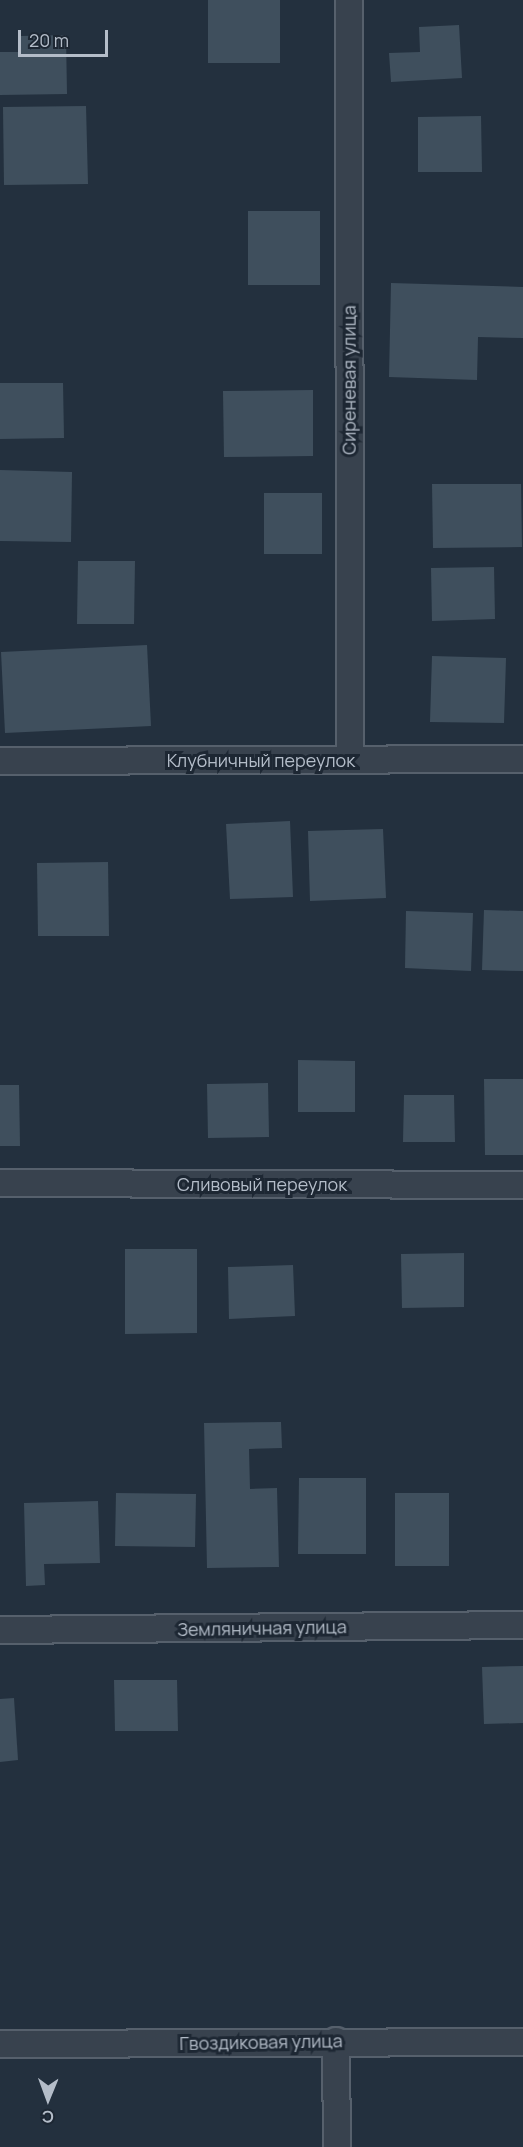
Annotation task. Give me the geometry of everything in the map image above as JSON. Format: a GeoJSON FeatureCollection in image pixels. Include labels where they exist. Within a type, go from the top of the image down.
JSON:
{"type":"FeatureCollection","features":[{"type":"Feature","properties":{"kind":"street","name":"Сиреневая улица"},"geometry":{"type":"LineString","coordinates":[[349,0],[350,759]]}},
{"type":"Feature","properties":{"kind":"street","name":"Клубничный переулок"},"geometry":{"type":"LineString","coordinates":[[0,761],[523,759]]}},
{"type":"Feature","properties":{"kind":"street","name":"Сливовый переулок"},"geometry":{"type":"LineString","coordinates":[[0,1183],[523,1185]]}},
{"type":"Feature","properties":{"kind":"street","name":"Земляничная улица"},"geometry":{"type":"LineString","coordinates":[[0,1630],[523,1625]]}},
{"type":"Feature","properties":{"kind":"street"},"geometry":{"type":"LineString","coordinates":[[336,2041],[337,2147]]}},
{"type":"Feature","properties":{"kind":"street","name":"Гвоздиковая улица"},"geometry":{"type":"LineString","coordinates":[[0,2044],[523,2042]]}},
{"type":"Feature","properties":{"kind":"building"},"geometry":{"type":"Polygon","coordinates":[[[208,0],[280,0],[280,63],[208,63],[208,0]]]}},
{"type":"Feature","properties":{"kind":"building"},"geometry":{"type":"Polygon","coordinates":[[[459,25],[462,78],[391,82],[389,53],[420,52],[419,27],[459,25]]]}},
{"type":"Feature","properties":{"kind":"building"},"geometry":{"type":"Polygon","coordinates":[[[66,35],[67,94],[0,95],[0,52],[21,52],[21,36],[66,35]]]}},
{"type":"Feature","properties":{"kind":"building"},"geometry":{"type":"Polygon","coordinates":[[[86,106],[88,184],[4,185],[3,107],[86,106]]]}},
{"type":"Feature","properties":{"kind":"building"},"geometry":{"type":"Polygon","coordinates":[[[481,116],[482,172],[418,172],[418,117],[481,116]]]}},
{"type":"Feature","properties":{"kind":"building"},"geometry":{"type":"Polygon","coordinates":[[[248,211],[320,211],[320,285],[248,285],[248,211]]]}},
{"type":"Feature","properties":{"kind":"building"},"geometry":{"type":"Polygon","coordinates":[[[391,283],[523,287],[523,338],[478,337],[477,380],[389,377],[391,283]]]}},
{"type":"Feature","properties":{"kind":"building"},"geometry":{"type":"Polygon","coordinates":[[[0,383],[63,383],[64,438],[0,439],[0,383]]]}},
{"type":"Feature","properties":{"kind":"building"},"geometry":{"type":"Polygon","coordinates":[[[313,390],[313,456],[224,457],[223,391],[313,390]]]}},
{"type":"Feature","properties":{"kind":"building"},"geometry":{"type":"Polygon","coordinates":[[[0,470],[72,472],[71,542],[0,541],[0,470]]]}},
{"type":"Feature","properties":{"kind":"building"},"geometry":{"type":"Polygon","coordinates":[[[432,484],[521,484],[522,547],[433,548],[432,484]]]}},
{"type":"Feature","properties":{"kind":"building"},"geometry":{"type":"Polygon","coordinates":[[[264,493],[322,493],[322,554],[264,554],[264,493]]]}},
{"type":"Feature","properties":{"kind":"building"},"geometry":{"type":"Polygon","coordinates":[[[78,561],[135,561],[134,624],[77,624],[78,561]]]}},
{"type":"Feature","properties":{"kind":"building"},"geometry":{"type":"Polygon","coordinates":[[[494,567],[495,619],[432,621],[431,568],[494,567]]]}},
{"type":"Feature","properties":{"kind":"building"},"geometry":{"type":"Polygon","coordinates":[[[147,645],[151,726],[5,733],[1,652],[147,645]]]}},
{"type":"Feature","properties":{"kind":"building"},"geometry":{"type":"Polygon","coordinates":[[[432,656],[506,658],[504,723],[430,722],[432,656]]]}},
{"type":"Feature","properties":{"kind":"building"},"geometry":{"type":"Polygon","coordinates":[[[290,821],[293,897],[230,899],[226,824],[290,821]]]}},
{"type":"Feature","properties":{"kind":"building"},"geometry":{"type":"Polygon","coordinates":[[[383,829],[386,898],[310,901],[308,831],[383,829]]]}},
{"type":"Feature","properties":{"kind":"building"},"geometry":{"type":"Polygon","coordinates":[[[108,862],[109,936],[38,936],[37,863],[108,862]]]}},
{"type":"Feature","properties":{"kind":"building"},"geometry":{"type":"Polygon","coordinates":[[[484,910],[523,911],[523,971],[482,970],[484,910]]]}},
{"type":"Feature","properties":{"kind":"building"},"geometry":{"type":"Polygon","coordinates":[[[406,911],[473,913],[471,971],[405,968],[406,911]]]}},
{"type":"Feature","properties":{"kind":"building"},"geometry":{"type":"Polygon","coordinates":[[[298,1060],[355,1061],[355,1112],[298,1112],[298,1060]]]}},
{"type":"Feature","properties":{"kind":"building"},"geometry":{"type":"Polygon","coordinates":[[[484,1079],[523,1079],[523,1155],[485,1155],[484,1079]]]}},
{"type":"Feature","properties":{"kind":"building"},"geometry":{"type":"Polygon","coordinates":[[[268,1083],[269,1137],[208,1138],[207,1084],[268,1083]]]}},
{"type":"Feature","properties":{"kind":"building"},"geometry":{"type":"Polygon","coordinates":[[[0,1085],[19,1085],[20,1146],[0,1146],[0,1085]]]}},
{"type":"Feature","properties":{"kind":"building"},"geometry":{"type":"Polygon","coordinates":[[[404,1095],[454,1095],[455,1142],[403,1142],[404,1095]]]}},
{"type":"Feature","properties":{"kind":"building"},"geometry":{"type":"Polygon","coordinates":[[[125,1249],[197,1249],[197,1333],[125,1334],[125,1249]]]}},
{"type":"Feature","properties":{"kind":"building"},"geometry":{"type":"Polygon","coordinates":[[[464,1253],[464,1307],[402,1308],[401,1254],[464,1253]]]}},
{"type":"Feature","properties":{"kind":"building"},"geometry":{"type":"Polygon","coordinates":[[[293,1265],[295,1316],[229,1319],[228,1267],[293,1265]]]}},
{"type":"Feature","properties":{"kind":"building"},"geometry":{"type":"Polygon","coordinates":[[[281,1422],[282,1448],[249,1449],[250,1489],[277,1488],[279,1567],[207,1568],[204,1423],[281,1422]]]}},
{"type":"Feature","properties":{"kind":"building"},"geometry":{"type":"Polygon","coordinates":[[[299,1478],[366,1478],[366,1554],[298,1554],[299,1478]]]}},
{"type":"Feature","properties":{"kind":"building"},"geometry":{"type":"Polygon","coordinates":[[[116,1493],[196,1494],[195,1547],[115,1546],[116,1493]]]}},
{"type":"Feature","properties":{"kind":"building"},"geometry":{"type":"Polygon","coordinates":[[[395,1493],[449,1493],[449,1566],[395,1566],[395,1493]]]}},
{"type":"Feature","properties":{"kind":"building"},"geometry":{"type":"Polygon","coordinates":[[[98,1501],[100,1563],[44,1564],[45,1585],[26,1586],[24,1503],[98,1501]]]}},
{"type":"Feature","properties":{"kind":"building"},"geometry":{"type":"Polygon","coordinates":[[[523,1666],[523,1723],[484,1724],[482,1667],[523,1666]]]}},
{"type":"Feature","properties":{"kind":"building"},"geometry":{"type":"Polygon","coordinates":[[[114,1680],[177,1680],[178,1731],[115,1731],[114,1680]]]}},
{"type":"Feature","properties":{"kind":"building"},"geometry":{"type":"Polygon","coordinates":[[[14,1698],[18,1760],[0,1762],[0,1699],[14,1698]]]}}]}
